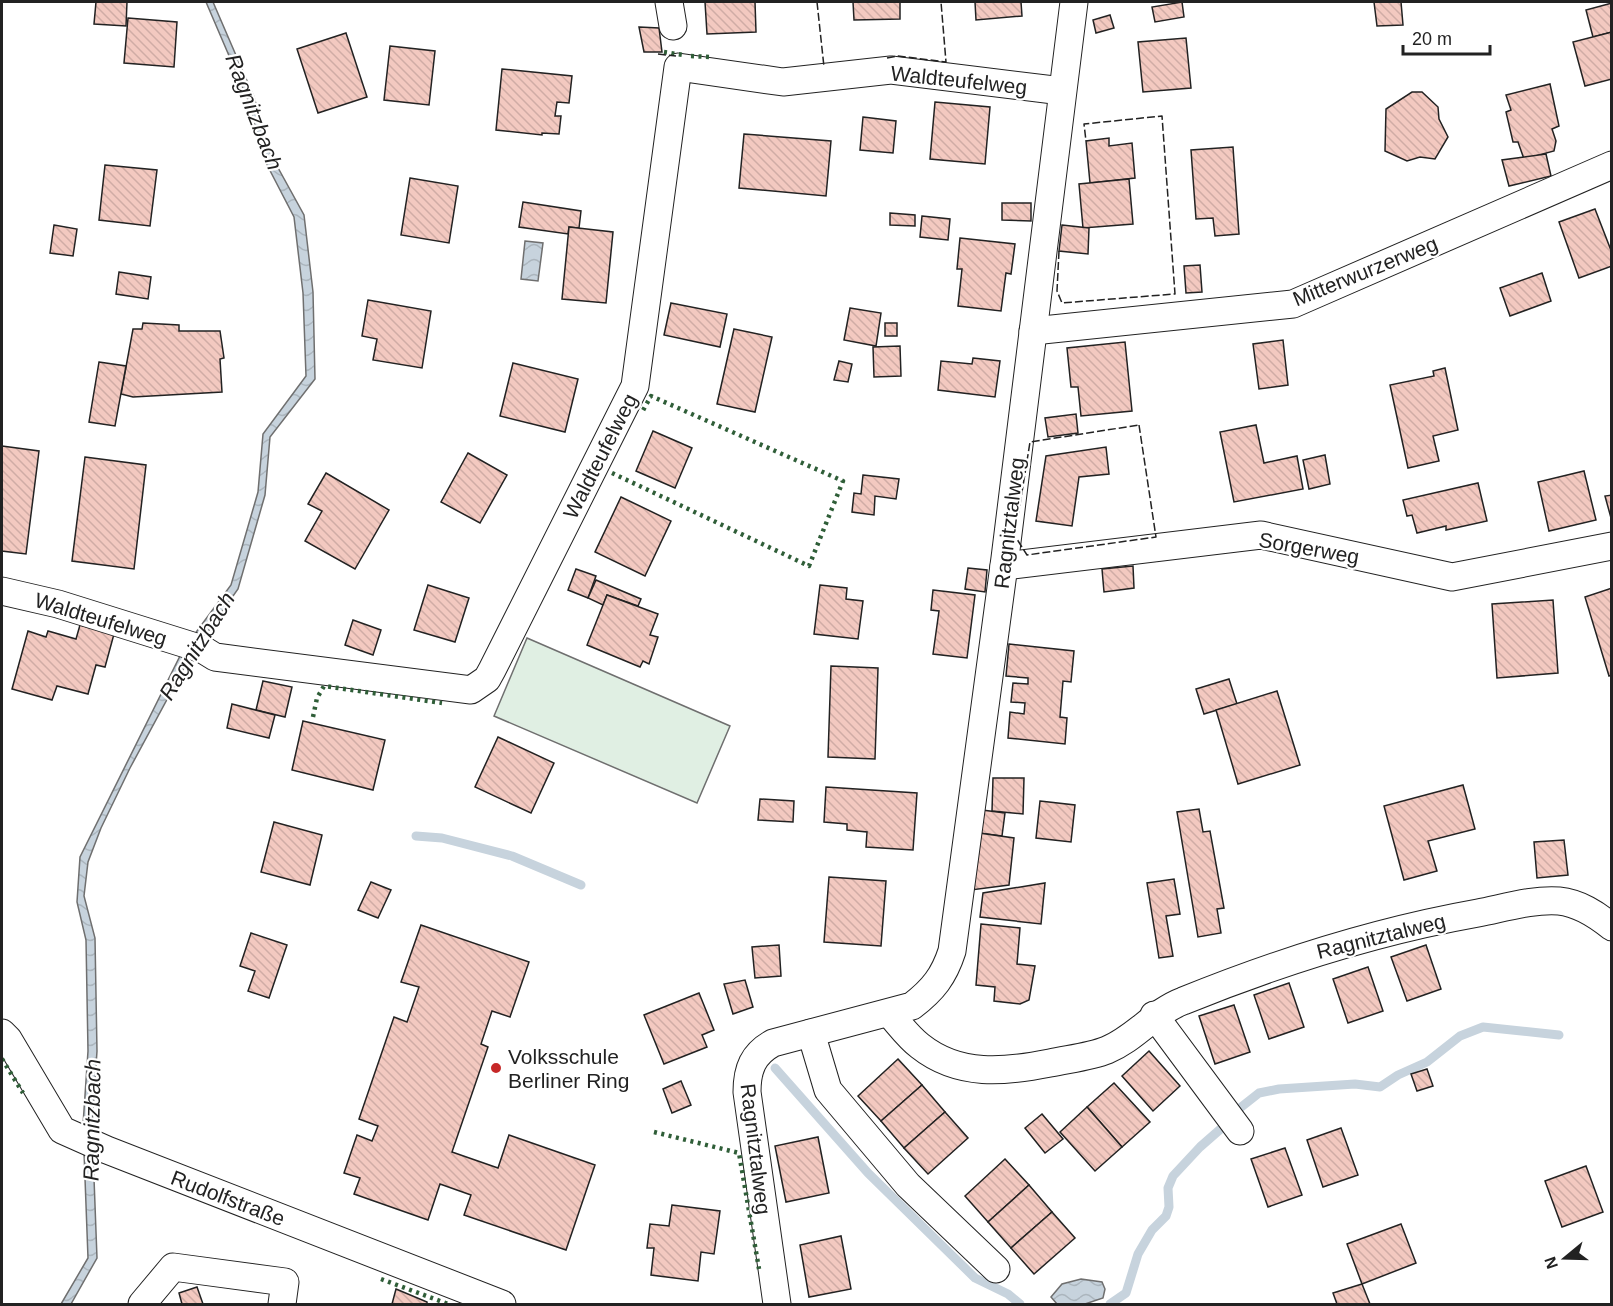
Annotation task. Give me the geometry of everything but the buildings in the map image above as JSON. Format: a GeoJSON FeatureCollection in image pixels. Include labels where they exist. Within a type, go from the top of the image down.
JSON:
{"type":"FeatureCollection","features":[{"type":"Feature","properties":{"kind":"street","name":"Ragnitztalweg"},"geometry":{"type":"LineString","coordinates":[[777,1305],[747,1092],[747,1073],[755,1057],[763,1048],[912,1006],[930,993],[945,974],[952,951],[1004,566],[1074,2]]}},
{"type":"Feature","properties":{"kind":"street","name":"Waldteufelweg"},"geometry":{"type":"LineString","coordinates":[[2,591],[58,604],[193,646],[215,657],[452,690],[471,690],[487,679],[635,386],[678,68],[783,82],[891,70],[1062,91]]}},
{"type":"Feature","properties":{"kind":"street","name":"Mitterwurzerweg"},"geometry":{"type":"LineString","coordinates":[[1033,331],[1293,304],[1611,165]]}},
{"type":"Feature","properties":{"kind":"street","name":"Sorgerweg"},"geometry":{"type":"LineString","coordinates":[[1004,566],[1261,535],[1452,577],[1611,546]]}},
{"type":"Feature","properties":{"kind":"street","name":"Ragnitztalweg"},"geometry":{"type":"LineString","coordinates":[[889,1013],[920,1047],[950,1064],[984,1072],[1019,1069],[1107,1050],[1133,1036],[1154,1015],[1180,1002],[1324,949],[1437,921],[1541,902],[1561,901],[1581,906],[1611,927]]}},
{"type":"Feature","properties":{"kind":"street"},"geometry":{"type":"LineString","coordinates":[[1154,1015],[1240,1131]]}},
{"type":"Feature","properties":{"kind":"street","name":"Rudolfstraße"},"geometry":{"type":"LineString","coordinates":[[2,1033],[8,1039],[62,1130],[106,1150],[502,1305]]}},
{"type":"Feature","properties":{"kind":"street"},"geometry":{"type":"LineString","coordinates":[[811,1033],[828,1090],[908,1185],[996,1269]]}},
{"type":"Feature","properties":{"kind":"street"},"geometry":{"type":"LineString","coordinates":[[142,1305],[172,1267],[285,1282],[282,1305]]}},
{"type":"Feature","properties":{"kind":"green space"},"geometry":{"type":"Polygon","coordinates":[[[527,638],[730,726],[697,803],[494,716],[527,638]]]}},
{"type":"Feature","properties":{"kind":"water","name":"Ragnitzbach"},"geometry":{"type":"Polygon","coordinates":[[[206,2],[213,2],[254,97],[271,155],[304,215],[313,292],[315,379],[270,437],[265,495],[238,589],[190,657],[130,768],[101,828],[88,862],[84,896],[95,938],[97,1051],[92,1125],[97,1258],[71,1304],[61,1304],[88,1258],[83,1125],[88,1051],[86,940],[77,902],[80,857],[183,650],[231,585],[258,492],[263,434],[306,376],[303,293],[294,217],[264,159],[248,100],[206,2]]]}},
{"type":"Feature","properties":{"kind":"water"},"geometry":{"type":"Polygon","coordinates":[[[525,241],[543,243],[538,281],[521,279],[525,241]]]}},
{"type":"Feature","properties":{"kind":"water"},"geometry":{"type":"Polygon","coordinates":[[[1081,1279],[1102,1282],[1105,1289],[1103,1298],[1085,1304],[1057,1304],[1051,1297],[1062,1284],[1081,1279]]]}},
{"type":"Feature","properties":{"kind":"waterway"},"geometry":{"type":"LineString","coordinates":[[416,836],[442,838],[512,856],[581,885]]}},
{"type":"Feature","properties":{"kind":"waterway"},"geometry":{"type":"LineString","coordinates":[[1240,1108],[1259,1093],[1279,1089],[1355,1084],[1380,1087],[1398,1075],[1427,1062],[1460,1036],[1483,1027],[1559,1035]]}},
{"type":"Feature","properties":{"kind":"waterway"},"geometry":{"type":"LineString","coordinates":[[775,1068],[868,1173],[975,1278],[1008,1294],[1020,1304]]}},
{"type":"Feature","properties":{"kind":"waterway"},"geometry":{"type":"LineString","coordinates":[[1110,1304],[1126,1293],[1138,1254],[1152,1230],[1166,1216],[1169,1207],[1168,1188],[1173,1176],[1200,1147],[1224,1126]]}},
{"type":"Feature","properties":{"kind":"hedge"},"geometry":{"type":"LineString","coordinates":[[664,52],[683,55]]}},
{"type":"Feature","properties":{"kind":"hedge"},"geometry":{"type":"LineString","coordinates":[[691,56],[709,57]]}},
{"type":"Feature","properties":{"kind":"hedge"},"geometry":{"type":"LineString","coordinates":[[612,473],[809,566],[843,481],[651,396],[641,414]]}},
{"type":"Feature","properties":{"kind":"hedge"},"geometry":{"type":"LineString","coordinates":[[313,717],[317,698],[324,686],[442,703]]}},
{"type":"Feature","properties":{"kind":"hedge"},"geometry":{"type":"LineString","coordinates":[[2,1059],[23,1093]]}},
{"type":"Feature","properties":{"kind":"hedge"},"geometry":{"type":"LineString","coordinates":[[654,1132],[739,1153],[759,1269]]}},
{"type":"Feature","properties":{"kind":"hedge"},"geometry":{"type":"LineString","coordinates":[[381,1279],[448,1304]]}},
{"type":"Feature","properties":{"kind":"fence"},"geometry":{"type":"LineString","coordinates":[[817,2],[824,67]]}},
{"type":"Feature","properties":{"kind":"fence"},"geometry":{"type":"LineString","coordinates":[[887,58],[898,56],[946,62],[941,2]]}},
{"type":"Feature","properties":{"kind":"fence"},"geometry":{"type":"LineString","coordinates":[[658,54],[676,56]]}},
{"type":"Feature","properties":{"kind":"fence"},"geometry":{"type":"LineString","coordinates":[[1059,251],[1057,291],[1062,303],[1175,294],[1162,116],[1084,124],[1086,141]]}},
{"type":"Feature","properties":{"kind":"fence"},"geometry":{"type":"LineString","coordinates":[[1139,425],[1156,537],[1027,555],[1015,536],[1030,442],[1139,425]]}},
{"type":"Feature","properties":{"kind":"place","name":"Volksschule Berliner Ring"},"geometry":{"type":"Point","coordinates":[496,1068]}}]}
